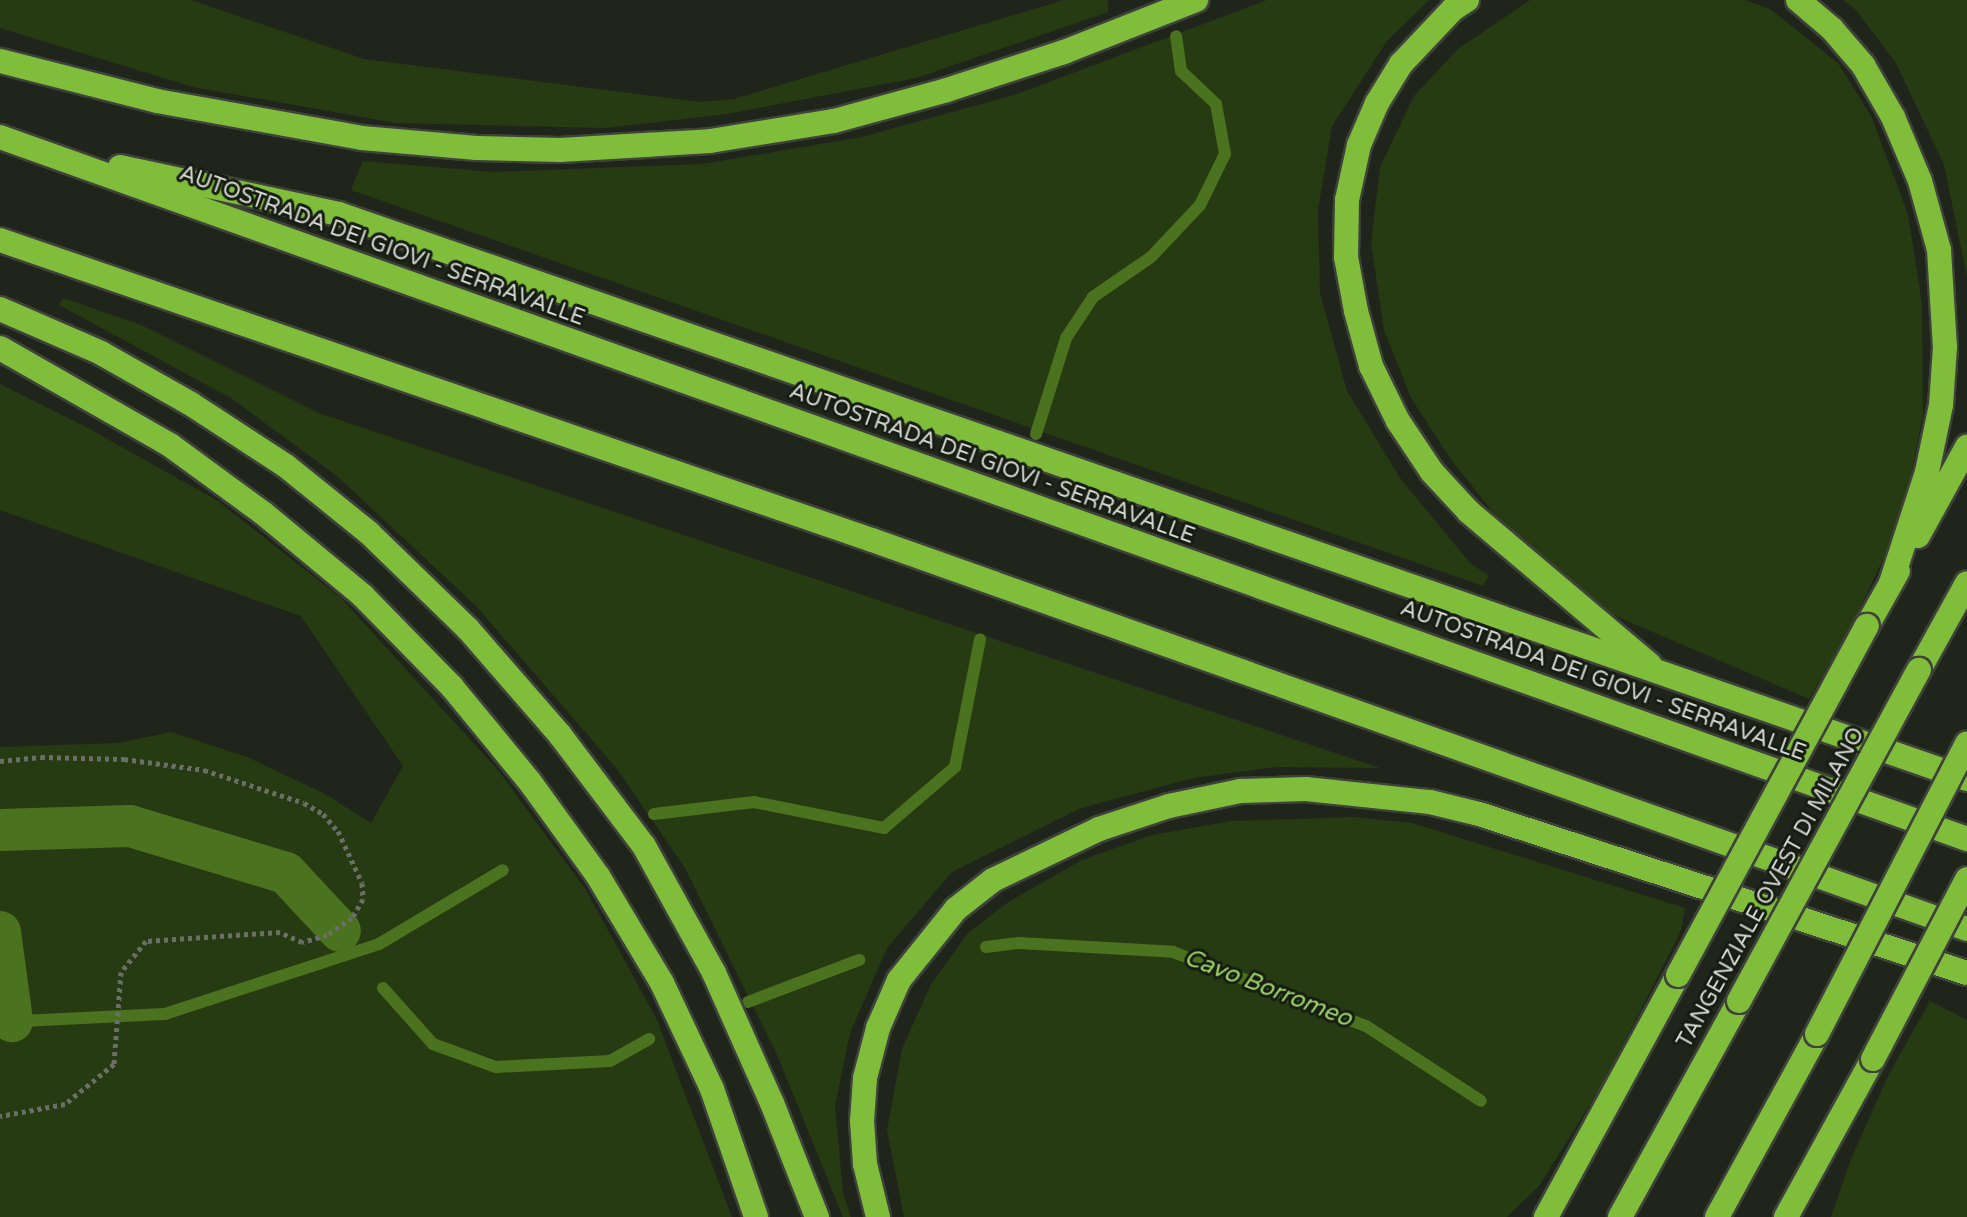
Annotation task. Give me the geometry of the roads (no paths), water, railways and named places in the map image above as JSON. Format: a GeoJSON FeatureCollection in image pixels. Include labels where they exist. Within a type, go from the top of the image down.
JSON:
{"type":"FeatureCollection","features":[{"type":"Feature","properties":{"kind":"highway"},"geometry":{"type":"LineString","coordinates":[[0,61],[157,101],[348,136],[477,148],[560,150],[710,141],[834,121],[1035,62],[1196,0]]}},
{"type":"Feature","properties":{"kind":"highway"},"geometry":{"type":"LineString","coordinates":[[1467,0],[1453,9],[1401,64],[1377,103],[1359,145],[1347,200],[1346,257],[1371,366],[1398,421],[1423,459],[1469,512],[1661,674]]}},
{"type":"Feature","properties":{"kind":"highway"},"geometry":{"type":"LineString","coordinates":[[1798,0],[1832,29],[1863,65],[1886,104],[1920,181],[1939,250],[1945,347],[1941,405],[1927,472],[1891,583]]}},
{"type":"Feature","properties":{"kind":"highway"},"geometry":{"type":"LineString","coordinates":[[10,141],[339,214],[1967,779]]}},
{"type":"Feature","properties":{"kind":"highway","name":"AUTOSTRADA DEI GIOVI - SERRAVALLE"},"geometry":{"type":"LineString","coordinates":[[10,141],[1967,839]]}},
{"type":"Feature","properties":{"kind":"highway"},"geometry":{"type":"LineString","coordinates":[[0,240],[887,545],[1967,929]]}},
{"type":"Feature","properties":{"kind":"highway"},"geometry":{"type":"LineString","coordinates":[[0,309],[101,353],[191,404],[286,466],[369,533],[468,629],[560,735],[644,846],[714,973],[772,1103],[817,1217]]}},
{"type":"Feature","properties":{"kind":"highway"},"geometry":{"type":"LineString","coordinates":[[0,348],[170,445],[263,513],[362,595],[452,687],[530,782],[598,876],[662,983],[712,1089],[756,1217]]}},
{"type":"Feature","properties":{"kind":"highway"},"geometry":{"type":"LineString","coordinates":[[1547,1213],[1967,447]]}},
{"type":"Feature","properties":{"kind":"highway","name":"TANGENZIALE OVEST DI MILANO"},"geometry":{"type":"LineString","coordinates":[[1620,1217],[1967,583]]}},
{"type":"Feature","properties":{"kind":"highway"},"geometry":{"type":"LineString","coordinates":[[1717,1217],[1817,1034],[1967,743]]}},
{"type":"Feature","properties":{"kind":"highway"},"geometry":{"type":"LineString","coordinates":[[878,1217],[865,1164],[862,1121],[865,1078],[878,1028],[899,980],[956,909],[993,880],[1099,829],[1169,806],[1241,791],[1306,789],[1430,802],[1479,814],[1967,973]]}},
{"type":"Feature","properties":{"kind":"highway"},"geometry":{"type":"LineString","coordinates":[[1786,1217],[1967,879]]}},
{"type":"Feature","properties":{"kind":"highway"},"geometry":{"type":"LineString","coordinates":[[1797,1217],[1804,1186]]}},
{"type":"Feature","properties":{"kind":"waterway"},"geometry":{"type":"LineString","coordinates":[[1036,434],[1066,338],[1093,297],[1151,257],[1200,205],[1225,154],[1216,104],[1181,71],[1176,36]]}},
{"type":"Feature","properties":{"kind":"waterway"},"geometry":{"type":"LineString","coordinates":[[654,814],[754,802],[884,828],[955,767],[980,639]]}},
{"type":"Feature","properties":{"kind":"waterway","name":"Cavo Borromeo"},"geometry":{"type":"LineString","coordinates":[[0,830],[130,826],[286,873],[340,931]]}},
{"type":"Feature","properties":{"kind":"waterway"},"geometry":{"type":"LineString","coordinates":[[0,1022],[165,1014],[379,944],[503,870]]}},
{"type":"Feature","properties":{"kind":"waterway"},"geometry":{"type":"LineString","coordinates":[[0,932],[12,1021]]}},
{"type":"Feature","properties":{"kind":"waterway","name":"Cavo Borromeo"},"geometry":{"type":"LineString","coordinates":[[986,947],[1019,943],[1173,952],[1366,1026],[1481,1101]]}},
{"type":"Feature","properties":{"kind":"waterway","name":"Cavo Borromeo"},"geometry":{"type":"LineString","coordinates":[[748,1002],[859,960]]}},
{"type":"Feature","properties":{"kind":"waterway","name":"Cavo Borromeo"},"geometry":{"type":"LineString","coordinates":[[383,988],[433,1044],[496,1067],[610,1061],[649,1039]]}}]}
